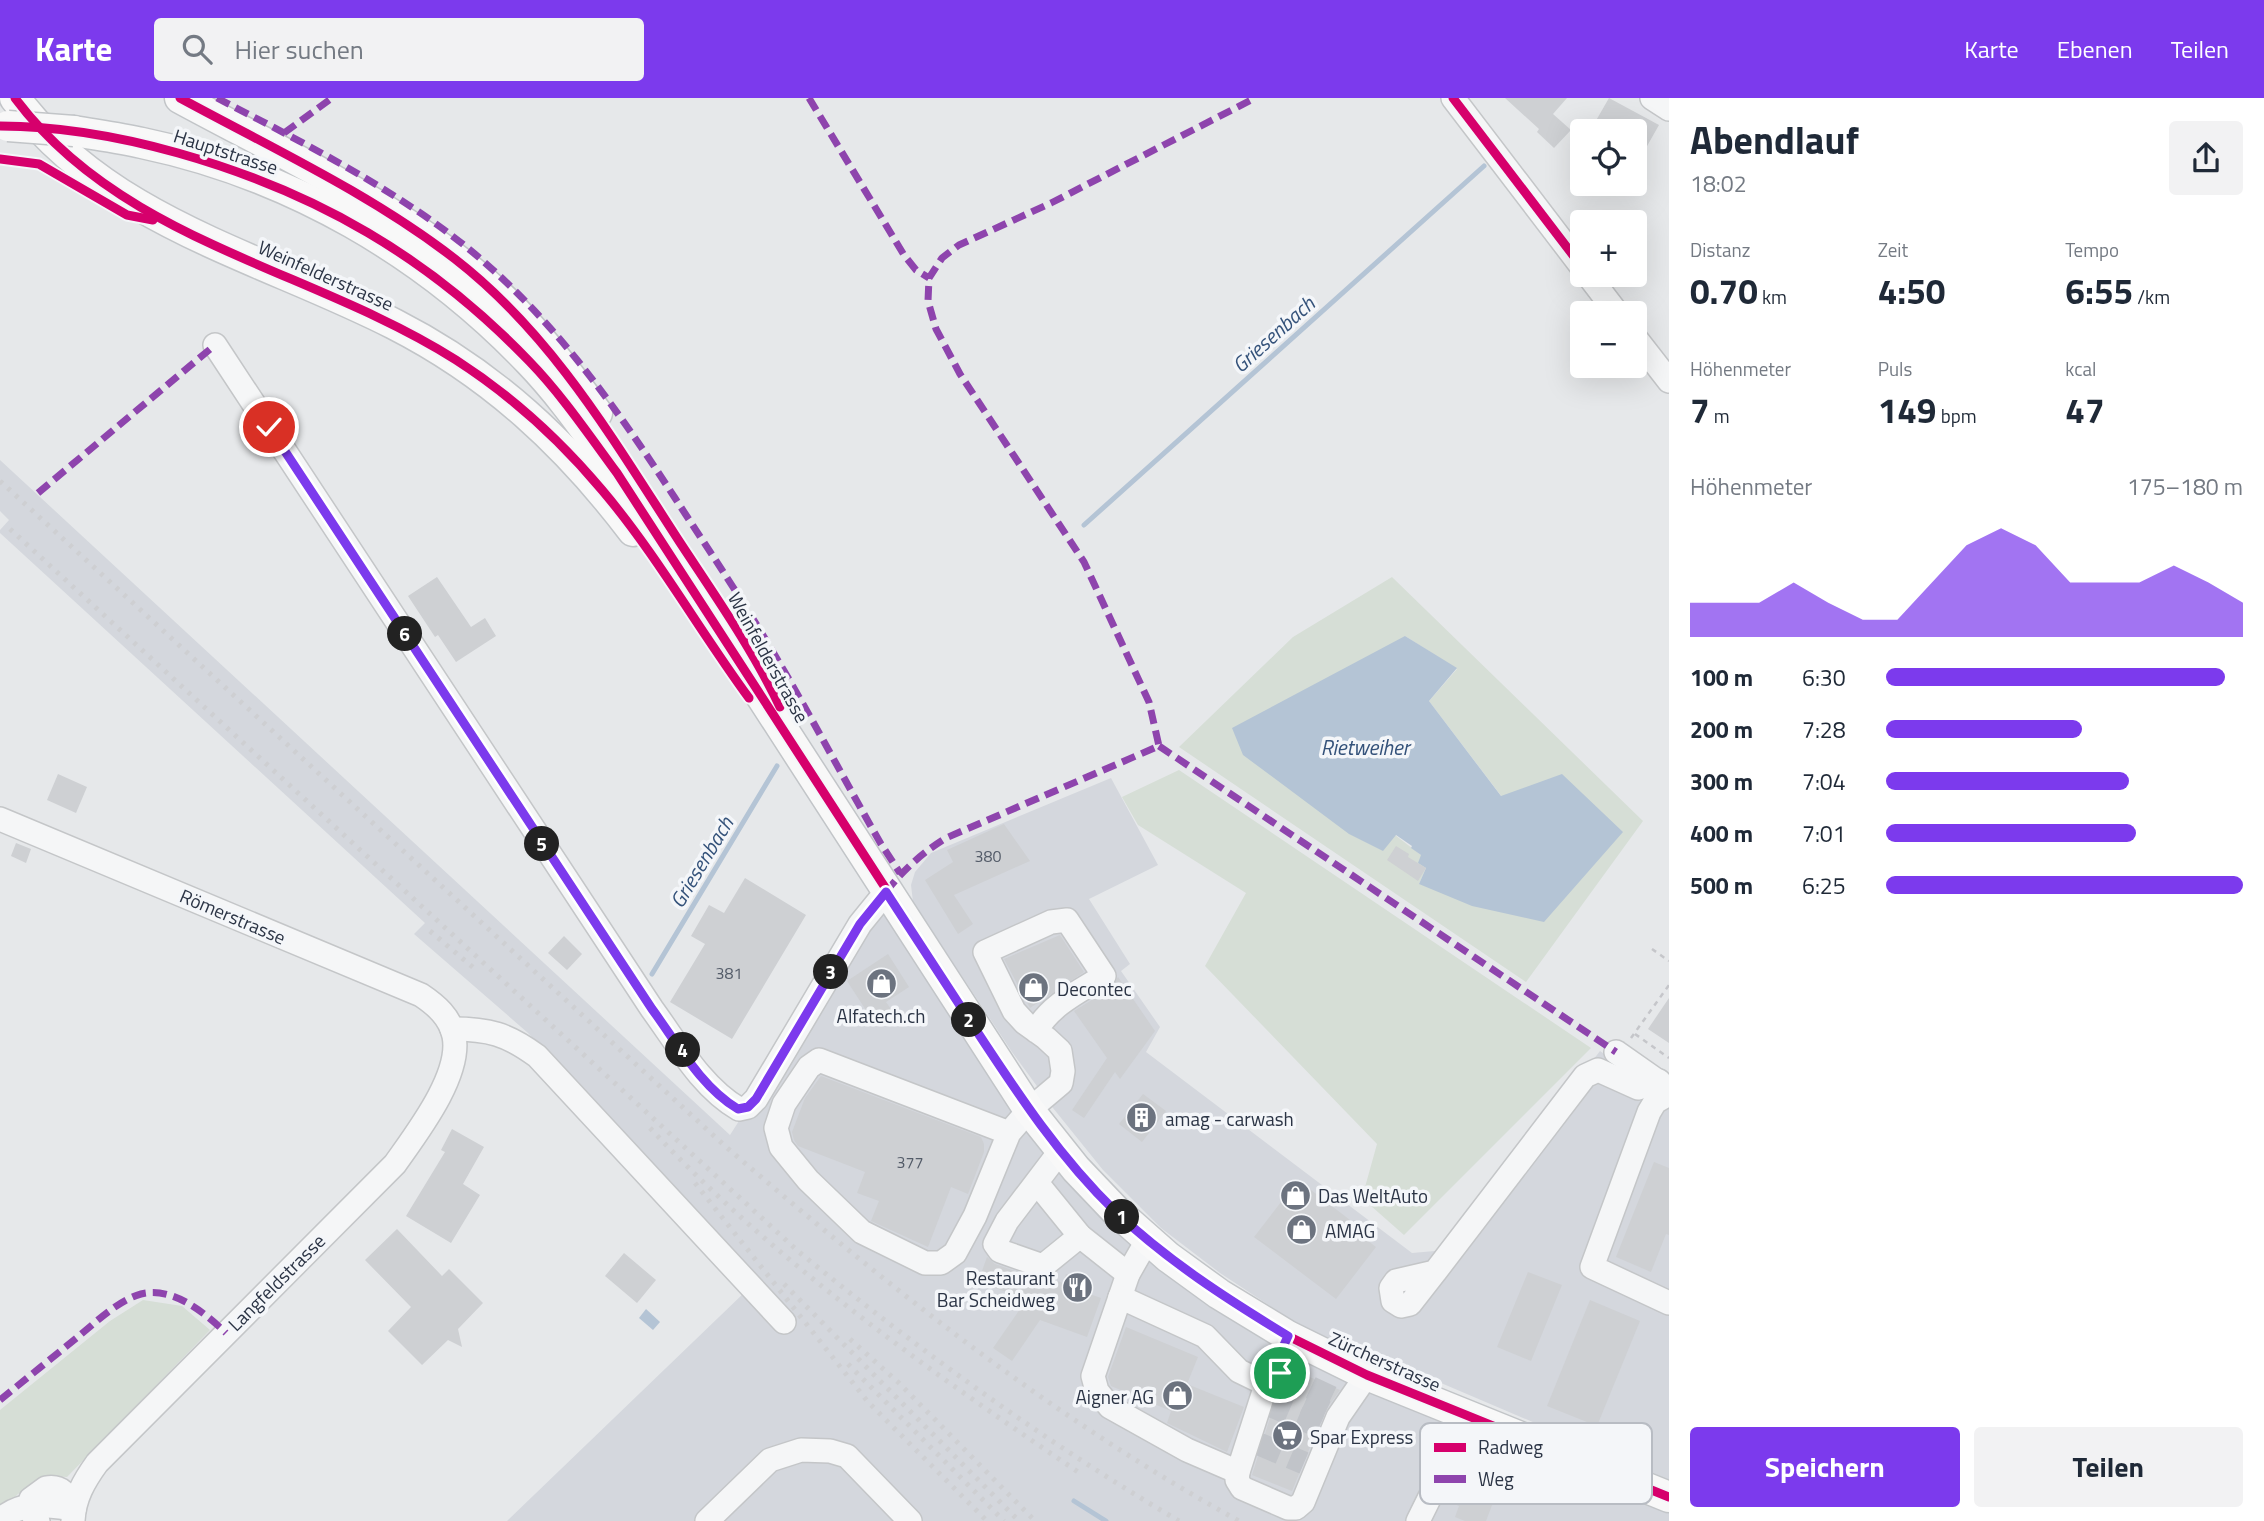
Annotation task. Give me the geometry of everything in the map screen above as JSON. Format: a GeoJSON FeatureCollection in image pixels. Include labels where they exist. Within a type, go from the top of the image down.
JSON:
{"type":"FeatureCollection","features":[{"type":"Feature","properties":{"kind":"main road","name":"Weinfelderstrasse"},"geometry":{"type":"LineString","coordinates":[[180,98],[347,188],[405,224],[455,259],[513,309],[562,365],[611,434],[731,620],[775,697],[804,762]]}},
{"type":"Feature","properties":{"kind":"main road","name":"Weinfelderstrasse"},"geometry":{"type":"LineString","coordinates":[[7,117],[25,112],[93,176],[126,199],[201,239],[394,324],[457,361],[517,404],[562,446],[603,491],[732,674],[780,736],[804,762]]}},
{"type":"Feature","properties":{"kind":"main road","name":"Hauptstrasse"},"geometry":{"type":"LineString","coordinates":[[7,117],[143,143],[212,162],[272,184],[317,204],[383,241],[439,278],[531,362],[609,462],[804,762]]}},
{"type":"Feature","properties":{"kind":"main road","name":"Zürcherstrasse"},"geometry":{"type":"LineString","coordinates":[[804,762],[1029,1110],[1060,1150],[1116,1212],[1219,1294],[1288,1336],[1367,1375],[1487,1423]]}},
{"type":"Feature","properties":{"kind":"main road","name":"Zürcherstrasse"},"geometry":{"type":"LineString","coordinates":[[1652,1490],[1669,1497]]}},
{"type":"Feature","properties":{"kind":"street"},"geometry":{"type":"LineString","coordinates":[[1453,98],[1570,251]]}},
{"type":"Feature","properties":{"kind":"street"},"geometry":{"type":"LineString","coordinates":[[1652,98],[1669,109]]}},
{"type":"Feature","properties":{"kind":"street"},"geometry":{"type":"LineString","coordinates":[[1597,287],[1608,301]]}},
{"type":"Feature","properties":{"kind":"street"},"geometry":{"type":"LineString","coordinates":[[215,345],[652,1009],[706,1081],[727,1102],[738,1109],[748,1107],[756,1099],[860,924],[886,892]]}},
{"type":"Feature","properties":{"kind":"street"},"geometry":{"type":"LineString","coordinates":[[1647,353],[1669,381]]}},
{"type":"Feature","properties":{"kind":"street","name":"Römerstrasse"},"geometry":{"type":"LineString","coordinates":[[0,819],[421,995],[445,1015],[452,1029]]}},
{"type":"Feature","properties":{"kind":"street"},"geometry":{"type":"LineString","coordinates":[[1009,1133],[819,1060],[809,1067],[783,1104],[776,1128],[781,1147],[808,1180],[862,1232],[925,1263],[941,1263],[955,1253],[975,1216],[1009,1133],[1029,1110],[1061,1083],[1063,1070],[1060,1051],[1025,1023],[1014,1011],[985,952],[1051,922],[1067,920],[1104,976],[1052,1010],[1036,1031]]}},
{"type":"Feature","properties":{"kind":"street"},"geometry":{"type":"LineString","coordinates":[[452,1029],[475,1029],[503,1035],[537,1056],[784,1322]]}},
{"type":"Feature","properties":{"kind":"street","name":"Langfeldstrasse"},"geometry":{"type":"LineString","coordinates":[[74,1515],[85,1481],[112,1447],[395,1164],[419,1130],[450,1072],[455,1049],[452,1029]]}},
{"type":"Feature","properties":{"kind":"street"},"geometry":{"type":"LineString","coordinates":[[1616,1052],[1666,1088]]}},
{"type":"Feature","properties":{"kind":"street"},"geometry":{"type":"LineString","coordinates":[[1435,1272],[1585,1076],[1598,1070],[1638,1088],[1666,1088]]}},
{"type":"Feature","properties":{"kind":"street"},"geometry":{"type":"LineString","coordinates":[[1666,1088],[1649,1112],[1592,1267],[1669,1303]]}},
{"type":"Feature","properties":{"kind":"street"},"geometry":{"type":"LineString","coordinates":[[1060,1150],[1007,1221],[995,1244],[1000,1251],[1044,1266],[1080,1236]]}},
{"type":"Feature","properties":{"kind":"street"},"geometry":{"type":"LineString","coordinates":[[1037,1183],[1080,1236],[1129,1274]]}},
{"type":"Feature","properties":{"kind":"street"},"geometry":{"type":"LineString","coordinates":[[1147,1239],[1129,1274],[1093,1376],[1097,1391],[1110,1407],[1187,1450],[1238,1472]]}},
{"type":"Feature","properties":{"kind":"street"},"geometry":{"type":"LineString","coordinates":[[1120,1297],[1205,1336],[1239,1371],[1270,1387]]}},
{"type":"Feature","properties":{"kind":"street"},"geometry":{"type":"LineString","coordinates":[[1288,1336],[1253,1442],[1238,1472],[1237,1480],[1242,1488],[1288,1508],[1296,1508],[1303,1502],[1309,1467],[1334,1416],[1367,1375]]}},
{"type":"Feature","properties":{"kind":"street"},"geometry":{"type":"LineString","coordinates":[[1467,1423],[1470,1416]]}},
{"type":"Feature","properties":{"kind":"street"},"geometry":{"type":"LineString","coordinates":[[707,1521],[770,1460],[801,1450],[830,1451],[847,1456],[910,1521]]}},
{"type":"Feature","properties":{"kind":"street"},"geometry":{"type":"LineString","coordinates":[[1418,1521],[1426,1504]]}},
{"type":"Feature","properties":{"kind":"street"},"geometry":{"type":"LineString","coordinates":[[0,1520],[13,1510],[74,1515]]}},
{"type":"Feature","properties":{"kind":"path"},"geometry":{"type":"LineString","coordinates":[[1652,949],[1669,961]]}},
{"type":"Feature","properties":{"kind":"path"},"geometry":{"type":"LineString","coordinates":[[1616,1052],[1635,1034],[1669,985]]}},
{"type":"Feature","properties":{"kind":"path"},"geometry":{"type":"LineString","coordinates":[[1635,1034],[1669,1058]]}},
{"type":"Feature","properties":{"kind":"shaded area"},"geometry":{"type":"Polygon","coordinates":[[[0,460],[730,1135],[886,892],[1029,1110],[1219,1294],[1505,1423],[1420,1423],[1420,1504],[1652,1504],[1652,1489],[1669,1497],[1669,1521],[507,1521],[746,1291],[577,1084],[528,1033],[414,934],[425,923],[0,533],[9,520],[0,511],[0,460]]]}},
{"type":"Feature","properties":{"kind":"shaded area"},"geometry":{"type":"Polygon","coordinates":[[[1392,577],[1643,821],[1526,982],[1179,747],[1293,637],[1392,577]],[[1405,636],[1395,835],[1421,855],[1426,868],[1419,884],[1562,775],[1502,797],[1429,701],[1457,669],[1405,636]]]}},
{"type":"Feature","properties":{"kind":"shaded area"},"geometry":{"type":"Polygon","coordinates":[[[1179,770],[1591,1048],[1404,1235],[1362,1198],[1377,1144],[1205,966],[1246,893],[1138,825],[1122,797],[1179,770]]]}},
{"type":"Feature","properties":{"kind":"shaded area"},"geometry":{"type":"Polygon","coordinates":[[[1111,778],[1158,865],[1089,899],[1130,964],[1121,971],[1160,1027],[1146,1052],[1412,1253],[1446,1250],[1600,1051],[1669,1098],[1669,1480],[1652,1473],[1652,1423],[1535,1423],[1434,1380],[1371,1359],[1293,1321],[1220,1273],[1161,1228],[1103,1170],[1053,1108],[1012,1052],[913,902],[911,885],[915,872],[931,853],[1111,778]]]}},
{"type":"Feature","properties":{"kind":"shaded area"},"geometry":{"type":"Polygon","coordinates":[[[143,1300],[182,1306],[210,1330],[67,1477],[50,1476],[18,1494],[0,1511],[0,1410],[110,1321],[143,1300]]]}},
{"type":"Feature","properties":{"kind":"water","name":"Rietweiher"},"geometry":{"type":"Polygon","coordinates":[[[1405,636],[1457,668],[1429,701],[1501,796],[1562,774],[1623,832],[1544,922],[1472,906],[1419,884],[1426,868],[1418,863],[1421,855],[1411,848],[1412,846],[1396,835],[1383,851],[1349,834],[1243,755],[1232,728],[1405,636]]]}},
{"type":"Feature","properties":{"kind":"water"},"geometry":{"type":"Polygon","coordinates":[[[646,1309],[660,1322],[653,1330],[639,1318],[646,1309]]]}},
{"type":"Feature","properties":{"kind":"building"},"geometry":{"type":"Polygon","coordinates":[[[1505,98],[1567,98],[1553,114],[1570,131],[1554,148],[1537,132],[1539,129],[1505,98]]]}},
{"type":"Feature","properties":{"kind":"building"},"geometry":{"type":"Polygon","coordinates":[[[1609,98],[1659,125],[1647,146],[1647,119],[1597,119],[1609,98]]]}},
{"type":"Feature","properties":{"kind":"building"},"geometry":{"type":"Polygon","coordinates":[[[437,577],[471,627],[485,618],[496,636],[456,662],[438,635],[435,637],[408,596],[437,577]]]}},
{"type":"Feature","properties":{"kind":"building"},"geometry":{"type":"Polygon","coordinates":[[[58,774],[87,787],[76,813],[47,800],[58,774]]]}},
{"type":"Feature","properties":{"kind":"building"},"geometry":{"type":"Polygon","coordinates":[[[1004,824],[1030,861],[954,895],[973,924],[958,934],[925,880],[953,862],[947,850],[1004,824]]]}},
{"type":"Feature","properties":{"kind":"building"},"geometry":{"type":"Polygon","coordinates":[[[16,843],[31,849],[26,863],[11,856],[16,843]]]}},
{"type":"Feature","properties":{"kind":"building"},"geometry":{"type":"Polygon","coordinates":[[[1396,846],[1426,868],[1418,881],[1387,860],[1396,846]]]}},
{"type":"Feature","properties":{"kind":"building"},"geometry":{"type":"Polygon","coordinates":[[[745,878],[806,915],[732,1039],[670,1002],[705,944],[691,936],[709,905],[724,913],[745,878]]]}},
{"type":"Feature","properties":{"kind":"building"},"geometry":{"type":"Polygon","coordinates":[[[1060,935],[1084,972],[1030,1008],[1004,959],[1060,935]]]}},
{"type":"Feature","properties":{"kind":"building"},"geometry":{"type":"Polygon","coordinates":[[[564,936],[582,954],[567,970],[548,953],[564,936]]]}},
{"type":"Feature","properties":{"kind":"building"},"geometry":{"type":"Polygon","coordinates":[[[888,954],[909,987],[886,1002],[893,1012],[875,1024],[847,981],[888,954]]]}},
{"type":"Feature","properties":{"kind":"building"},"geometry":{"type":"Polygon","coordinates":[[[1118,977],[1155,1031],[1120,1079],[1115,1072],[1084,1118],[1072,1110],[1107,1058],[1074,1011],[1111,988],[1118,977]]]}},
{"type":"Feature","properties":{"kind":"building"},"geometry":{"type":"Polygon","coordinates":[[[1669,998],[1669,1043],[1648,1029],[1669,998]]]}},
{"type":"Feature","properties":{"kind":"building"},"geometry":{"type":"Polygon","coordinates":[[[821,1076],[981,1137],[984,1152],[968,1194],[951,1187],[928,1247],[871,1221],[879,1201],[857,1193],[865,1172],[798,1146],[794,1140],[792,1132],[805,1098],[821,1076]]]}},
{"type":"Feature","properties":{"kind":"building","name":"amag - carwash"},"geometry":{"type":"Polygon","coordinates":[[[1143,1094],[1166,1111],[1142,1142],[1119,1124],[1143,1094]]]}},
{"type":"Feature","properties":{"kind":"building"},"geometry":{"type":"Polygon","coordinates":[[[452,1129],[484,1147],[463,1184],[480,1195],[451,1243],[406,1216],[445,1152],[441,1150],[452,1129]]]}},
{"type":"Feature","properties":{"kind":"building"},"geometry":{"type":"Polygon","coordinates":[[[1654,1162],[1669,1168],[1669,1235],[1666,1234],[1651,1272],[1616,1257],[1654,1162]]]}},
{"type":"Feature","properties":{"kind":"building"},"geometry":{"type":"Polygon","coordinates":[[[1298,1180],[1350,1220],[1346,1224],[1376,1247],[1336,1299],[1254,1237],[1298,1180]]]}},
{"type":"Feature","properties":{"kind":"building"},"geometry":{"type":"Polygon","coordinates":[[[397,1229],[442,1276],[449,1269],[483,1303],[458,1329],[462,1347],[448,1340],[422,1365],[388,1331],[411,1307],[365,1260],[397,1229]]]}},
{"type":"Feature","properties":{"kind":"building"},"geometry":{"type":"Polygon","coordinates":[[[624,1253],[656,1280],[637,1303],[605,1276],[624,1253]]]}},
{"type":"Feature","properties":{"kind":"building"},"geometry":{"type":"Polygon","coordinates":[[[987,1257],[995,1264],[1038,1279],[1050,1278],[1063,1283],[1066,1274],[1091,1283],[1087,1293],[1101,1298],[1087,1337],[1040,1320],[1012,1361],[993,1348],[1027,1299],[978,1282],[987,1257]]]}},
{"type":"Feature","properties":{"kind":"building"},"geometry":{"type":"Polygon","coordinates":[[[1528,1272],[1562,1285],[1531,1361],[1497,1347],[1528,1272]]]}},
{"type":"Feature","properties":{"kind":"building"},"geometry":{"type":"Polygon","coordinates":[[[1590,1300],[1640,1321],[1598,1423],[1590,1423],[1547,1406],[1590,1300]]]}},
{"type":"Feature","properties":{"kind":"building"},"geometry":{"type":"Polygon","coordinates":[[[1126,1327],[1198,1357],[1187,1384],[1244,1407],[1227,1452],[1167,1423],[1171,1411],[1111,1386],[1108,1377],[1126,1327]]]}},
{"type":"Feature","properties":{"kind":"building"},"geometry":{"type":"Polygon","coordinates":[[[1289,1368],[1340,1390],[1325,1411],[1292,1491],[1252,1475],[1275,1402],[1287,1393],[1288,1386],[1284,1379],[1289,1368]]]}},
{"type":"Feature","properties":{"kind":"building"},"geometry":{"type":"Polygon","coordinates":[[[1455,1504],[1492,1504],[1486,1521],[1465,1521],[1455,1517],[1459,1506],[1455,1504]]]}},
{"type":"Feature","properties":{"kind":"waterway","name":"Griesenbach"},"geometry":{"type":"LineString","coordinates":[[1084,525],[1484,166]]}},
{"type":"Feature","properties":{"kind":"waterway","name":"Griesenbach"},"geometry":{"type":"LineString","coordinates":[[652,974],[777,766]]}},
{"type":"Feature","properties":{"kind":"waterway"},"geometry":{"type":"LineString","coordinates":[[1074,1501],[1106,1521]]}},
{"type":"Feature","properties":{"kind":"tunnel"},"geometry":{"type":"LineString","coordinates":[[1280,1373],[1335,1399]]}},
{"type":"Feature","properties":{"kind":"tunnel"},"geometry":{"type":"LineString","coordinates":[[1274,1388],[1330,1414]]}},
{"type":"Feature","properties":{"kind":"tunnel"},"geometry":{"type":"LineString","coordinates":[[1267,1404],[1323,1428]]}},
{"type":"Feature","properties":{"kind":"tunnel"},"geometry":{"type":"LineString","coordinates":[[1259,1444],[1304,1463]]}},
{"type":"Feature","properties":{"kind":"railway"},"geometry":{"type":"LineString","coordinates":[[0,481],[725,1146],[786,1198],[909,1299],[1037,1394],[1170,1481],[1239,1521]]}},
{"type":"Feature","properties":{"kind":"railway"},"geometry":{"type":"LineString","coordinates":[[10,529],[799,1252],[984,1394],[1129,1491],[1179,1521]]}},
{"type":"Feature","properties":{"kind":"railway"},"geometry":{"type":"LineString","coordinates":[[430,931],[475,969]]}},
{"type":"Feature","properties":{"kind":"railway"},"geometry":{"type":"LineString","coordinates":[[650,1128],[749,1225],[802,1270],[911,1355],[1081,1474]]}},
{"type":"Feature","properties":{"kind":"railway"},"geometry":{"type":"LineString","coordinates":[[695,1183],[868,1402],[987,1521]]}},
{"type":"Feature","properties":{"kind":"railway"},"geometry":{"type":"LineString","coordinates":[[784,1284],[1019,1521]]}},
{"type":"Feature","properties":{"kind":"railway"},"geometry":{"type":"LineString","coordinates":[[850,1339],[899,1383],[1035,1521]]}},
{"type":"Feature","properties":{"kind":"railway"},"geometry":{"type":"LineString","coordinates":[[848,1364],[1004,1521]]}},
{"type":"Feature","properties":{"kind":"marked path"},"geometry":{"type":"LineString","coordinates":[[217,98],[355,172],[422,214],[483,261],[563,343],[632,434],[740,598],[900,873]]}},
{"type":"Feature","properties":{"kind":"marked path"},"geometry":{"type":"LineString","coordinates":[[284,133],[332,98]]}},
{"type":"Feature","properties":{"kind":"marked path"},"geometry":{"type":"LineString","coordinates":[[809,98],[904,255],[916,270],[929,278]]}},
{"type":"Feature","properties":{"kind":"marked path"},"geometry":{"type":"LineString","coordinates":[[886,892],[914,862],[946,838],[1159,746],[1149,702],[1084,562],[960,374],[936,329],[928,301],[929,278],[942,258],[959,245],[1051,203],[1255,98]]}},
{"type":"Feature","properties":{"kind":"marked path"},"geometry":{"type":"LineString","coordinates":[[38,493],[215,345]]}},
{"type":"Feature","properties":{"kind":"marked path"},"geometry":{"type":"LineString","coordinates":[[1159,746],[1616,1052]]}},
{"type":"Feature","properties":{"kind":"marked path"},"geometry":{"type":"LineString","coordinates":[[0,1400],[108,1312],[141,1294],[165,1294],[188,1303],[226,1333]]}},
{"type":"Feature","properties":{"kind":"cycle path"},"geometry":{"type":"LineString","coordinates":[[15,98],[59,147],[109,187],[164,220],[222,249],[400,329],[456,360],[516,404],[569,454],[622,515],[749,698]]}},
{"type":"Feature","properties":{"kind":"cycle path"},"geometry":{"type":"LineString","coordinates":[[180,98],[390,213],[455,259],[522,321],[552,355],[606,429],[734,624],[780,707]]}},
{"type":"Feature","properties":{"kind":"cycle path"},"geometry":{"type":"LineString","coordinates":[[1453,98],[1570,251]]}},
{"type":"Feature","properties":{"kind":"cycle path"},"geometry":{"type":"LineString","coordinates":[[0,126],[68,130],[135,142],[229,169],[277,187],[368,233],[451,290],[491,324],[541,374],[617,473],[1029,1110],[1076,1169],[1116,1211],[1168,1257],[1219,1294],[1288,1336],[1367,1375],[1486,1423]]}},
{"type":"Feature","properties":{"kind":"cycle path"},"geometry":{"type":"LineString","coordinates":[[0,159],[39,164],[127,215],[153,220]]}},
{"type":"Feature","properties":{"kind":"cycle path"},"geometry":{"type":"LineString","coordinates":[[1652,1490],[1669,1497]]}},
{"type":"Feature","properties":{"kind":"place","name":"Alfatech.ch"},"geometry":{"type":"Point","coordinates":[881,984]}},
{"type":"Feature","properties":{"kind":"place","name":"Decontec"},"geometry":{"type":"Point","coordinates":[1034,988]}},
{"type":"Feature","properties":{"kind":"place","name":"amag - carwash"},"geometry":{"type":"Point","coordinates":[1142,1118]}},
{"type":"Feature","properties":{"kind":"place","name":"Das WeltAuto"},"geometry":{"type":"Point","coordinates":[1295,1195]}},
{"type":"Feature","properties":{"kind":"place","name":"AMAG"},"geometry":{"type":"Point","coordinates":[1302,1230]}},
{"type":"Feature","properties":{"kind":"place","name":"Restaurant Bar Scheidweg"},"geometry":{"type":"Point","coordinates":[1078,1288]}},
{"type":"Feature","properties":{"kind":"place","name":"Aigner AG"},"geometry":{"type":"Point","coordinates":[1177,1396]}},
{"type":"Feature","properties":{"kind":"place","name":"Spar Express"},"geometry":{"type":"Point","coordinates":[1287,1436]}},
{"type":"Feature","properties":{"kind":"route"},"geometry":{"type":"LineString","coordinates":[[269,427],[652,1009],[706,1081],[727,1102],[738,1109],[748,1107],[756,1099],[860,924],[886,892],[1029,1110],[1076,1169],[1116,1212],[1168,1257],[1219,1294],[1288,1336],[1273,1370],[1280,1373]]}}]}
